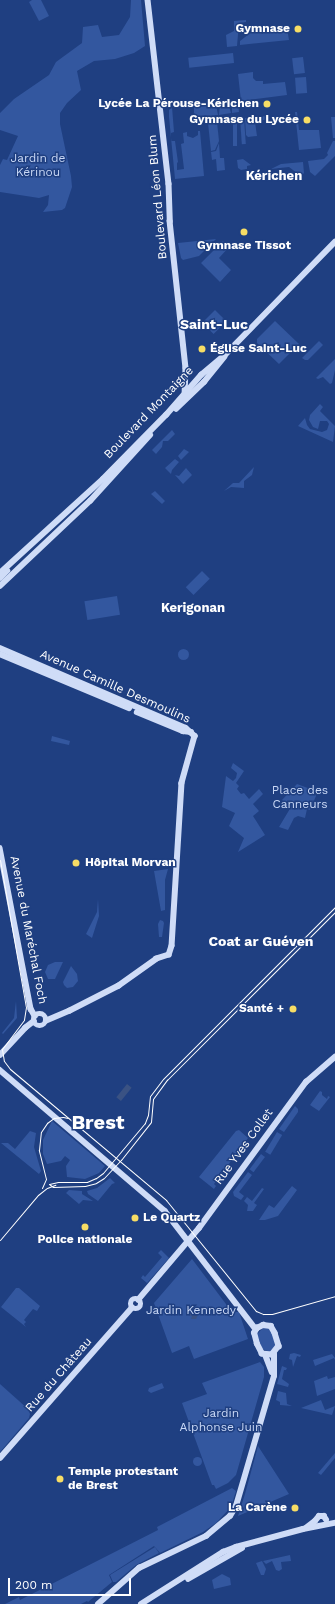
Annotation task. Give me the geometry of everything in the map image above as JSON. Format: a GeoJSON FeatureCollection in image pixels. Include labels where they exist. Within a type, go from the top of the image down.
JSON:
{"type":"FeatureCollection","features":[{"type":"Feature","properties":{"kind":"main road","name":"Boulevard Léon Blum"},"geometry":{"type":"LineString","coordinates":[[148,0],[169,184],[170,221],[188,394]]}},
{"type":"Feature","properties":{"kind":"main road","name":"Boulevard Montaigne"},"geometry":{"type":"LineString","coordinates":[[194,382],[217,360],[224,356],[335,242]]}},
{"type":"Feature","properties":{"kind":"main road","name":"Boulevard Montaigne"},"geometry":{"type":"LineString","coordinates":[[51,525],[92,488],[223,361],[224,356]]}},
{"type":"Feature","properties":{"kind":"main road"},"geometry":{"type":"LineString","coordinates":[[186,368],[194,382],[195,388],[188,394]]}},
{"type":"Feature","properties":{"kind":"main road","name":"Boulevard Montaigne"},"geometry":{"type":"LineString","coordinates":[[49,539],[98,492],[188,394]]}},
{"type":"Feature","properties":{"kind":"main road"},"geometry":{"type":"LineString","coordinates":[[0,573],[51,525]]}},
{"type":"Feature","properties":{"kind":"main road"},"geometry":{"type":"LineString","coordinates":[[0,578],[45,536],[51,525]]}},
{"type":"Feature","properties":{"kind":"main road"},"geometry":{"type":"LineString","coordinates":[[0,581],[49,539]]}},
{"type":"Feature","properties":{"kind":"main road"},"geometry":{"type":"LineString","coordinates":[[0,586],[49,539]]}},
{"type":"Feature","properties":{"kind":"main road","name":"Avenue Camille Desmoulins"},"geometry":{"type":"LineString","coordinates":[[0,648],[191,732]]}},
{"type":"Feature","properties":{"kind":"main road","name":"Avenue Camille Desmoulins"},"geometry":{"type":"LineString","coordinates":[[0,654],[183,731],[191,732]]}},
{"type":"Feature","properties":{"kind":"main road"},"geometry":{"type":"LineString","coordinates":[[35,1019],[37,1025],[41,1026],[45,1024],[46,1021],[70,1011],[119,986],[157,959],[169,955],[172,946],[182,783],[195,736],[191,732]]}},
{"type":"Feature","properties":{"kind":"main road","name":"Avenue du Maréchal Foch"},"geometry":{"type":"LineString","coordinates":[[0,848],[31,1009],[35,1019]]}},
{"type":"Feature","properties":{"kind":"main road"},"geometry":{"type":"LineString","coordinates":[[0,1055],[39,1014],[43,1014],[46,1021]]}},
{"type":"Feature","properties":{"kind":"main road"},"geometry":{"type":"LineString","coordinates":[[320,1069],[335,1057]]}},
{"type":"Feature","properties":{"kind":"main road"},"geometry":{"type":"LineString","coordinates":[[320,1069],[335,1060]]}},
{"type":"Feature","properties":{"kind":"main road","name":"Rue Yves Collet"},"geometry":{"type":"LineString","coordinates":[[188,1240],[199,1228],[306,1082],[320,1069]]}},
{"type":"Feature","properties":{"kind":"main road"},"geometry":{"type":"LineString","coordinates":[[0,1070],[159,1205],[188,1240],[256,1329]]}},
{"type":"Feature","properties":{"kind":"main road","name":"Rue du Château"},"geometry":{"type":"LineString","coordinates":[[1,1458],[132,1308],[136,1309],[140,1306],[138,1300],[188,1240]]}},
{"type":"Feature","properties":{"kind":"main road"},"geometry":{"type":"LineString","coordinates":[[98,1604],[139,1568],[200,1539],[216,1529],[230,1516],[236,1506],[272,1382],[274,1374],[274,1354],[279,1346],[274,1329],[265,1325],[256,1329],[254,1334],[261,1353],[266,1356],[271,1366],[272,1382]]}},
{"type":"Feature","properties":{"kind":"main road"},"geometry":{"type":"LineString","coordinates":[[266,1356],[274,1354]]}},
{"type":"Feature","properties":{"kind":"main road"},"geometry":{"type":"LineString","coordinates":[[303,1529],[315,1521],[317,1516],[320,1515],[326,1522]]}},
{"type":"Feature","properties":{"kind":"main road"},"geometry":{"type":"LineString","coordinates":[[315,1521],[318,1526]]}},
{"type":"Feature","properties":{"kind":"main road"},"geometry":{"type":"LineString","coordinates":[[141,1604],[223,1552],[318,1526],[326,1522],[335,1522]]}},
{"type":"Feature","properties":{"kind":"main road"},"geometry":{"type":"LineString","coordinates":[[148,1604],[248,1544]]}},
{"type":"Feature","properties":{"kind":"green space"},"geometry":{"type":"Polygon","coordinates":[[[32,0],[41,0],[49,16],[39,21],[29,2],[32,0]]]}},
{"type":"Feature","properties":{"kind":"green space","name":"Jardin de Kérinou"},"geometry":{"type":"Polygon","coordinates":[[[131,0],[141,0],[145,46],[134,53],[115,59],[94,61],[77,71],[81,90],[67,103],[60,113],[60,124],[72,187],[65,208],[62,210],[43,212],[48,205],[49,195],[39,198],[0,192],[0,165],[3,159],[7,160],[18,136],[0,130],[0,113],[14,99],[49,75],[56,62],[82,43],[83,27],[98,25],[102,37],[119,35],[130,17],[131,0]]]}},
{"type":"Feature","properties":{"kind":"green space"},"geometry":{"type":"Polygon","coordinates":[[[246,20],[246,22],[239,23],[237,46],[227,47],[226,35],[234,31],[234,21],[246,20]]]}},
{"type":"Feature","properties":{"kind":"green space"},"geometry":{"type":"Polygon","coordinates":[[[287,28],[289,40],[240,45],[240,41],[253,31],[287,28]]]}},
{"type":"Feature","properties":{"kind":"green space"},"geometry":{"type":"Polygon","coordinates":[[[233,53],[234,63],[189,68],[188,58],[233,53]]]}},
{"type":"Feature","properties":{"kind":"green space"},"geometry":{"type":"Polygon","coordinates":[[[303,57],[305,73],[294,74],[292,58],[303,57]]]}},
{"type":"Feature","properties":{"kind":"green space"},"geometry":{"type":"Polygon","coordinates":[[[253,72],[253,78],[256,81],[263,81],[263,84],[285,82],[287,95],[241,101],[238,74],[253,72]]]}},
{"type":"Feature","properties":{"kind":"green space"},"geometry":{"type":"Polygon","coordinates":[[[306,77],[307,93],[296,94],[295,78],[306,77]]]}},
{"type":"Feature","properties":{"kind":"green space"},"geometry":{"type":"Polygon","coordinates":[[[238,102],[239,112],[232,113],[232,103],[238,102]]]}},
{"type":"Feature","properties":{"kind":"green space"},"geometry":{"type":"Polygon","coordinates":[[[228,103],[231,113],[219,115],[220,104],[228,103]]]}},
{"type":"Feature","properties":{"kind":"green space"},"geometry":{"type":"Polygon","coordinates":[[[216,105],[218,115],[197,117],[194,113],[194,107],[216,105]]]}},
{"type":"Feature","properties":{"kind":"green space"},"geometry":{"type":"Polygon","coordinates":[[[172,107],[174,132],[171,133],[171,138],[169,110],[172,107]]]}},
{"type":"Feature","properties":{"kind":"green space"},"geometry":{"type":"Polygon","coordinates":[[[295,112],[297,112],[299,130],[319,130],[321,148],[299,150],[295,112]]]}},
{"type":"Feature","properties":{"kind":"green space"},"geometry":{"type":"Polygon","coordinates":[[[267,116],[268,119],[255,122],[257,136],[248,137],[246,135],[245,118],[267,116]]]}},
{"type":"Feature","properties":{"kind":"green space"},"geometry":{"type":"Polygon","coordinates":[[[331,117],[335,117],[335,138],[333,138],[331,117]]]}},
{"type":"Feature","properties":{"kind":"green space"},"geometry":{"type":"Polygon","coordinates":[[[240,118],[244,118],[246,144],[242,144],[240,118]]]}},
{"type":"Feature","properties":{"kind":"green space"},"geometry":{"type":"Polygon","coordinates":[[[233,119],[237,119],[237,146],[233,146],[233,119]]]}},
{"type":"Feature","properties":{"kind":"green space"},"geometry":{"type":"Polygon","coordinates":[[[217,122],[219,141],[215,150],[211,151],[208,123],[217,122]]]}},
{"type":"Feature","properties":{"kind":"green space"},"geometry":{"type":"Polygon","coordinates":[[[198,131],[200,131],[204,176],[175,179],[171,141],[175,141],[178,162],[177,170],[184,169],[181,144],[184,143],[183,133],[187,132],[187,136],[193,138],[198,135],[198,131]]]}},
{"type":"Feature","properties":{"kind":"green space"},"geometry":{"type":"Polygon","coordinates":[[[333,141],[335,141],[335,156],[315,176],[310,172],[308,161],[324,159],[328,155],[327,153],[333,141]]]}},
{"type":"Feature","properties":{"kind":"green space"},"geometry":{"type":"Polygon","coordinates":[[[219,143],[220,158],[224,158],[225,170],[217,171],[216,159],[212,160],[211,152],[216,151],[219,143]]]}},
{"type":"Feature","properties":{"kind":"green space"},"geometry":{"type":"Polygon","coordinates":[[[243,159],[251,165],[247,166],[247,169],[241,170],[238,168],[237,160],[243,159]]]}},
{"type":"Feature","properties":{"kind":"green space"},"geometry":{"type":"Polygon","coordinates":[[[303,162],[304,173],[301,176],[289,167],[271,169],[281,164],[303,162]]]}},
{"type":"Feature","properties":{"kind":"green space"},"geometry":{"type":"Polygon","coordinates":[[[216,239],[199,256],[183,260],[181,258],[178,243],[216,239]]]}},
{"type":"Feature","properties":{"kind":"green space"},"geometry":{"type":"Polygon","coordinates":[[[223,241],[230,246],[219,258],[231,270],[220,282],[201,263],[223,241]]]}},
{"type":"Feature","properties":{"kind":"green space"},"geometry":{"type":"Polygon","coordinates":[[[215,310],[226,321],[214,334],[202,323],[215,310]]]}},
{"type":"Feature","properties":{"kind":"green space"},"geometry":{"type":"Polygon","coordinates":[[[275,321],[299,344],[279,364],[257,343],[257,339],[275,321]]]}},
{"type":"Feature","properties":{"kind":"green space"},"geometry":{"type":"Polygon","coordinates":[[[319,341],[323,345],[308,360],[302,358],[319,341]]]}},
{"type":"Feature","properties":{"kind":"green space"},"geometry":{"type":"Polygon","coordinates":[[[335,359],[335,370],[332,383],[330,384],[323,377],[318,379],[316,378],[335,359]]]}},
{"type":"Feature","properties":{"kind":"green space"},"geometry":{"type":"Polygon","coordinates":[[[320,404],[323,407],[320,411],[335,426],[333,442],[298,426],[305,418],[310,429],[322,432],[327,430],[329,424],[327,421],[320,421],[318,429],[313,427],[309,420],[310,415],[320,404]]]}},
{"type":"Feature","properties":{"kind":"green space"},"geometry":{"type":"Polygon","coordinates":[[[172,430],[175,434],[168,441],[163,441],[162,447],[156,454],[152,450],[172,430]]]}},
{"type":"Feature","properties":{"kind":"green space"},"geometry":{"type":"Polygon","coordinates":[[[184,449],[189,452],[181,460],[178,456],[184,449]]]}},
{"type":"Feature","properties":{"kind":"green space"},"geometry":{"type":"Polygon","coordinates":[[[175,459],[179,462],[172,470],[171,474],[165,468],[175,459]]]}},
{"type":"Feature","properties":{"kind":"green space"},"geometry":{"type":"Polygon","coordinates":[[[254,467],[252,475],[244,481],[244,488],[231,487],[224,491],[233,483],[239,483],[254,467]]]}},
{"type":"Feature","properties":{"kind":"green space"},"geometry":{"type":"Polygon","coordinates":[[[186,468],[192,475],[183,484],[175,475],[179,476],[186,468]]]}},
{"type":"Feature","properties":{"kind":"green space"},"geometry":{"type":"Polygon","coordinates":[[[155,491],[165,501],[162,504],[151,494],[155,491]]]}},
{"type":"Feature","properties":{"kind":"green space"},"geometry":{"type":"Polygon","coordinates":[[[202,571],[210,579],[194,595],[186,587],[202,571]]]}},
{"type":"Feature","properties":{"kind":"green space"},"geometry":{"type":"Polygon","coordinates":[[[117,596],[120,615],[87,620],[84,601],[117,596]]]}},
{"type":"Feature","properties":{"kind":"green space"},"geometry":{"type":"Polygon","coordinates":[[[181,649],[185,649],[187,650],[187,658],[181,659],[178,656],[178,652],[181,649]]]}},
{"type":"Feature","properties":{"kind":"green space"},"geometry":{"type":"Polygon","coordinates":[[[52,736],[70,741],[69,745],[51,741],[52,736]]]}},
{"type":"Feature","properties":{"kind":"green space"},"geometry":{"type":"Polygon","coordinates":[[[233,763],[244,771],[236,783],[239,786],[237,789],[241,794],[244,793],[249,799],[259,789],[263,794],[253,804],[259,811],[253,816],[265,835],[238,852],[244,838],[229,826],[235,813],[222,807],[226,776],[233,781],[236,778],[237,773],[231,768],[233,763]]]}},
{"type":"Feature","properties":{"kind":"green space","name":"Place des Canneurs"},"geometry":{"type":"Polygon","coordinates":[[[297,784],[313,790],[316,796],[310,810],[307,809],[305,818],[298,816],[294,818],[288,830],[279,827],[291,807],[282,800],[297,784]]]}},
{"type":"Feature","properties":{"kind":"green space"},"geometry":{"type":"Polygon","coordinates":[[[168,869],[165,880],[165,910],[161,911],[154,871],[168,869]]]}},
{"type":"Feature","properties":{"kind":"green space"},"geometry":{"type":"Polygon","coordinates":[[[98,899],[99,916],[92,938],[86,934],[97,912],[98,899]]]}},
{"type":"Feature","properties":{"kind":"green space"},"geometry":{"type":"Polygon","coordinates":[[[160,920],[164,923],[162,937],[159,937],[158,924],[160,920]]]}},
{"type":"Feature","properties":{"kind":"green space"},"geometry":{"type":"Polygon","coordinates":[[[55,962],[63,962],[55,979],[48,979],[45,972],[48,965],[55,962]]]}},
{"type":"Feature","properties":{"kind":"green space"},"geometry":{"type":"Polygon","coordinates":[[[71,966],[77,974],[78,981],[73,987],[67,988],[63,982],[71,966]]]}},
{"type":"Feature","properties":{"kind":"green space"},"geometry":{"type":"Polygon","coordinates":[[[16,1001],[17,1018],[3,1034],[2,1033],[14,1018],[16,1001]]]}},
{"type":"Feature","properties":{"kind":"green space"},"geometry":{"type":"Polygon","coordinates":[[[320,1091],[327,1099],[328,1096],[330,1097],[319,1111],[310,1105],[320,1091]]]}},
{"type":"Feature","properties":{"kind":"green space"},"geometry":{"type":"Polygon","coordinates":[[[295,1106],[298,1109],[298,1112],[284,1132],[279,1129],[295,1106]]]}},
{"type":"Feature","properties":{"kind":"green space"},"geometry":{"type":"Polygon","coordinates":[[[52,1121],[105,1166],[99,1173],[85,1179],[67,1177],[66,1166],[70,1160],[65,1156],[61,1161],[47,1164],[43,1154],[43,1140],[52,1121]]]}},
{"type":"Feature","properties":{"kind":"green space"},"geometry":{"type":"Polygon","coordinates":[[[239,1130],[248,1138],[214,1184],[216,1186],[214,1189],[199,1177],[236,1131],[239,1130]]]}},
{"type":"Feature","properties":{"kind":"green space"},"geometry":{"type":"Polygon","coordinates":[[[30,1131],[36,1133],[34,1147],[41,1171],[39,1174],[1,1143],[8,1143],[15,1149],[30,1131]]]}},
{"type":"Feature","properties":{"kind":"green space"},"geometry":{"type":"Polygon","coordinates":[[[277,1132],[282,1135],[270,1155],[265,1152],[277,1132]]]}},
{"type":"Feature","properties":{"kind":"green space"},"geometry":{"type":"Polygon","coordinates":[[[261,1154],[265,1157],[254,1172],[250,1169],[261,1154]]]}},
{"type":"Feature","properties":{"kind":"green space"},"geometry":{"type":"Polygon","coordinates":[[[248,1172],[252,1175],[239,1192],[244,1196],[241,1200],[234,1196],[233,1192],[248,1172]]]}},
{"type":"Feature","properties":{"kind":"green space"},"geometry":{"type":"Polygon","coordinates":[[[110,1178],[115,1183],[112,1184],[98,1201],[88,1194],[87,1191],[97,1188],[110,1178]]]}},
{"type":"Feature","properties":{"kind":"green space"},"geometry":{"type":"Polygon","coordinates":[[[292,1186],[297,1190],[278,1216],[265,1220],[259,1220],[269,1205],[274,1208],[292,1186]]]}},
{"type":"Feature","properties":{"kind":"green space"},"geometry":{"type":"Polygon","coordinates":[[[262,1188],[264,1189],[254,1203],[257,1205],[253,1211],[247,1211],[248,1205],[244,1201],[247,1197],[252,1201],[262,1188]]]}},
{"type":"Feature","properties":{"kind":"green space"},"geometry":{"type":"Polygon","coordinates":[[[69,1190],[82,1191],[82,1194],[93,1201],[83,1200],[79,1204],[66,1193],[69,1190]]]}},
{"type":"Feature","properties":{"kind":"green space"},"geometry":{"type":"Polygon","coordinates":[[[161,1250],[169,1258],[147,1283],[141,1278],[143,1275],[145,1277],[162,1257],[158,1253],[161,1250]]]}},
{"type":"Feature","properties":{"kind":"green space","name":"Jardin Kennedy"},"geometry":{"type":"Polygon","coordinates":[[[192,1259],[232,1312],[239,1312],[248,1339],[194,1359],[189,1346],[172,1353],[154,1303],[192,1259]]]}},
{"type":"Feature","properties":{"kind":"green space"},"geometry":{"type":"Polygon","coordinates":[[[16,1288],[19,1288],[40,1306],[37,1311],[33,1309],[24,1320],[26,1322],[24,1324],[26,1327],[1,1307],[16,1288]]]}},
{"type":"Feature","properties":{"kind":"green space"},"geometry":{"type":"Polygon","coordinates":[[[263,1328],[269,1328],[272,1332],[275,1348],[270,1352],[262,1349],[257,1334],[263,1328]]]}},
{"type":"Feature","properties":{"kind":"green space"},"geometry":{"type":"Polygon","coordinates":[[[294,1353],[301,1355],[300,1357],[297,1356],[293,1367],[292,1360],[289,1359],[290,1354],[294,1353]]]}},
{"type":"Feature","properties":{"kind":"green space"},"geometry":{"type":"Polygon","coordinates":[[[332,1354],[335,1358],[335,1360],[334,1358],[315,1366],[313,1360],[332,1354]]]}},
{"type":"Feature","properties":{"kind":"green space","name":"Jardin Alphonse Juin"},"geometry":{"type":"Polygon","coordinates":[[[260,1362],[264,1367],[264,1377],[236,1475],[228,1483],[216,1489],[214,1485],[212,1485],[182,1403],[207,1394],[202,1383],[260,1362]]]}},
{"type":"Feature","properties":{"kind":"green space"},"geometry":{"type":"Polygon","coordinates":[[[282,1366],[287,1368],[284,1370],[282,1379],[289,1384],[288,1387],[277,1384],[282,1366]]]}},
{"type":"Feature","properties":{"kind":"green space"},"geometry":{"type":"Polygon","coordinates":[[[327,1376],[328,1379],[335,1377],[335,1389],[317,1396],[314,1381],[327,1376]]]}},
{"type":"Feature","properties":{"kind":"green space"},"geometry":{"type":"Polygon","coordinates":[[[162,1383],[164,1388],[151,1393],[148,1391],[149,1388],[162,1383]]]}},
{"type":"Feature","properties":{"kind":"green space"},"geometry":{"type":"Polygon","coordinates":[[[0,1384],[28,1409],[30,1414],[29,1418],[0,1452],[0,1384]]]}},
{"type":"Feature","properties":{"kind":"green space"},"geometry":{"type":"Polygon","coordinates":[[[278,1391],[286,1393],[287,1404],[292,1406],[280,1405],[280,1402],[276,1400],[278,1391]]]}},
{"type":"Feature","properties":{"kind":"green space"},"geometry":{"type":"Polygon","coordinates":[[[321,1400],[325,1410],[335,1406],[332,1415],[301,1408],[321,1400]]]}},
{"type":"Feature","properties":{"kind":"green space"},"geometry":{"type":"Polygon","coordinates":[[[258,1446],[289,1494],[238,1516],[245,1494],[258,1446]]]}},
{"type":"Feature","properties":{"kind":"green space"},"geometry":{"type":"Polygon","coordinates":[[[335,1453],[335,1458],[321,1475],[318,1473],[335,1453]]]}},
{"type":"Feature","properties":{"kind":"green space"},"geometry":{"type":"Polygon","coordinates":[[[197,1456],[202,1461],[197,1466],[192,1461],[197,1456]]]}},
{"type":"Feature","properties":{"kind":"green space"},"geometry":{"type":"Polygon","coordinates":[[[232,1488],[236,1491],[231,1507],[216,1523],[203,1532],[160,1553],[154,1546],[109,1575],[112,1582],[88,1602],[87,1601],[81,1604],[5,1604],[19,1597],[20,1600],[158,1530],[157,1527],[232,1488]]]}},
{"type":"Feature","properties":{"kind":"green space"},"geometry":{"type":"Polygon","coordinates":[[[155,1547],[159,1553],[136,1565],[116,1582],[113,1582],[110,1575],[155,1547]]]}},
{"type":"Feature","properties":{"kind":"green space"},"geometry":{"type":"Polygon","coordinates":[[[290,1555],[291,1561],[281,1562],[282,1569],[279,1571],[276,1570],[272,1561],[266,1564],[263,1561],[290,1555]]]}},
{"type":"Feature","properties":{"kind":"green space"},"geometry":{"type":"Polygon","coordinates":[[[262,1561],[266,1569],[264,1575],[261,1575],[256,1563],[262,1561]]]}},
{"type":"Feature","properties":{"kind":"green space"},"geometry":{"type":"Polygon","coordinates":[[[222,1574],[230,1578],[231,1585],[214,1589],[212,1580],[222,1574]]]}},
{"type":"Feature","properties":{"kind":"shaded area"},"geometry":{"type":"Polygon","coordinates":[[[127,1084],[132,1088],[121,1101],[116,1097],[127,1084]]]}},
{"type":"Feature","properties":{"kind":"shaded area"},"geometry":{"type":"Polygon","coordinates":[[[191,1306],[196,1308],[195,1312],[199,1313],[196,1319],[191,1319],[192,1316],[188,1315],[186,1312],[186,1309],[188,1312],[192,1311],[191,1306]]]}},
{"type":"Feature","properties":{"kind":"tram line"},"geometry":{"type":"LineString","coordinates":[[0,860],[26,1007],[24,1020],[2,1049],[4,1061],[10,1069],[166,1200],[256,1311],[263,1314],[272,1314],[335,1296]]}},
{"type":"Feature","properties":{"kind":"tram line"},"geometry":{"type":"LineString","coordinates":[[335,907],[163,1079],[150,1096],[148,1115],[145,1123],[103,1173],[87,1182],[58,1182],[49,1184],[53,1187],[85,1186],[96,1183],[104,1178],[121,1160],[151,1122],[153,1099],[167,1080],[335,912]]}},
{"type":"Feature","properties":{"kind":"tram line"},"geometry":{"type":"LineString","coordinates":[[42,1188],[46,1179],[39,1150],[41,1132],[47,1123],[54,1118],[68,1118]]}},
{"type":"Feature","properties":{"kind":"tram line"},"geometry":{"type":"LineString","coordinates":[[0,1240],[38,1195],[47,1188],[55,1185]]}},
{"type":"Feature","properties":{"kind":"place","name":"Gymnase"},"geometry":{"type":"Point","coordinates":[298,29]}},
{"type":"Feature","properties":{"kind":"place","name":"Lycée La Pérouse-Kérichen"},"geometry":{"type":"Point","coordinates":[267,104]}},
{"type":"Feature","properties":{"kind":"place","name":"Gymnase du Lycée"},"geometry":{"type":"Point","coordinates":[307,120]}},
{"type":"Feature","properties":{"kind":"place","name":"Gymnase Tissot"},"geometry":{"type":"Point","coordinates":[244,232]}},
{"type":"Feature","properties":{"kind":"place","name":"Église Saint-Luc"},"geometry":{"type":"Point","coordinates":[202,349]}},
{"type":"Feature","properties":{"kind":"place","name":"Hôpital Morvan"},"geometry":{"type":"Point","coordinates":[76,863]}},
{"type":"Feature","properties":{"kind":"place","name":"Santé +"},"geometry":{"type":"Point","coordinates":[293,1009]}},
{"type":"Feature","properties":{"kind":"place","name":"Le Quartz"},"geometry":{"type":"Point","coordinates":[135,1218]}},
{"type":"Feature","properties":{"kind":"place","name":"Police nationale"},"geometry":{"type":"Point","coordinates":[85,1227]}},
{"type":"Feature","properties":{"kind":"place","name":"Temple protestant de Brest"},"geometry":{"type":"Point","coordinates":[60,1479]}},
{"type":"Feature","properties":{"kind":"place","name":"La Carène"},"geometry":{"type":"Point","coordinates":[295,1508]}},
{"type":"Feature","properties":{"kind":"district","name":"Kérichen"},"geometry":{"type":"Point","coordinates":[274,176]}},
{"type":"Feature","properties":{"kind":"district","name":"Saint-Luc"},"geometry":{"type":"Point","coordinates":[214,324]}},
{"type":"Feature","properties":{"kind":"district","name":"Kerigonan"},"geometry":{"type":"Point","coordinates":[193,608]}},
{"type":"Feature","properties":{"kind":"district","name":"Coat ar Guéven"},"geometry":{"type":"Point","coordinates":[261,941]}},
{"type":"Feature","properties":{"kind":"district","name":"Brest"},"geometry":{"type":"Point","coordinates":[98,1122]}}]}
